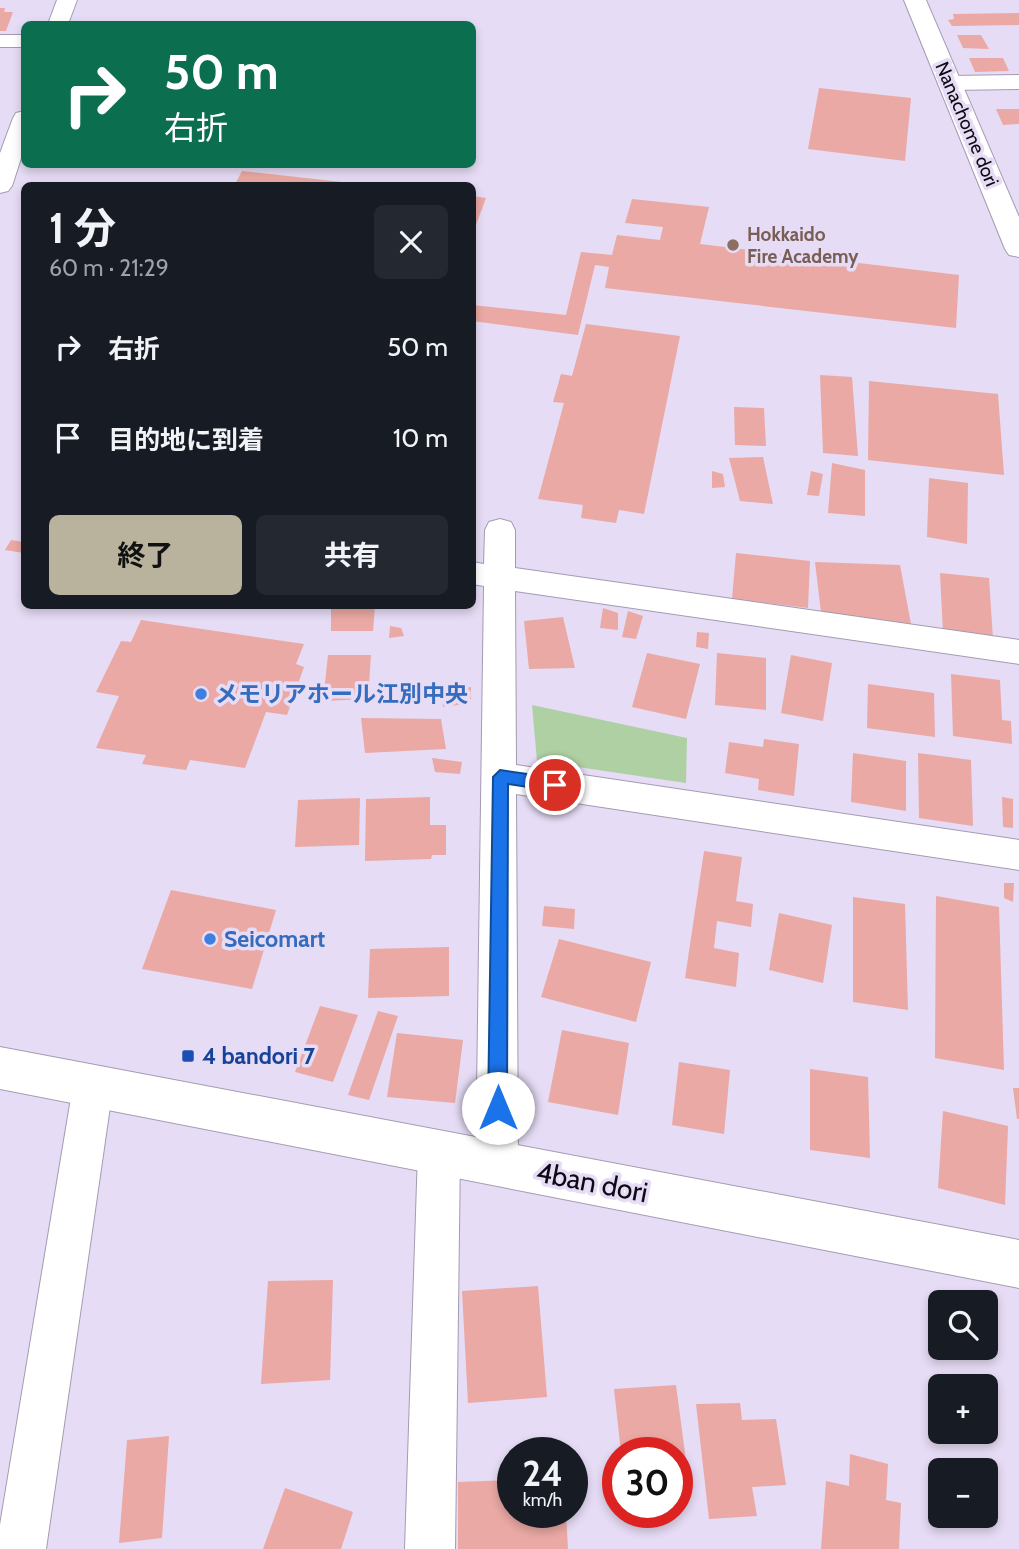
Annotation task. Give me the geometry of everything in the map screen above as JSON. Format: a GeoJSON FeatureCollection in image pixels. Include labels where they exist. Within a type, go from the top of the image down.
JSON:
{"type":"FeatureCollection","features":[{"type":"Feature","properties":{"kind":"street"},"geometry":{"type":"LineString","coordinates":[[59,21],[67,0]]}},
{"type":"Feature","properties":{"kind":"street","name":"Nanachome dori"},"geometry":{"type":"LineString","coordinates":[[915,0],[1017,238]]}},
{"type":"Feature","properties":{"kind":"street"},"geometry":{"type":"LineString","coordinates":[[0,41],[21,41]]}},
{"type":"Feature","properties":{"kind":"street"},"geometry":{"type":"LineString","coordinates":[[950,83],[1019,82]]}},
{"type":"Feature","properties":{"kind":"street"},"geometry":{"type":"LineString","coordinates":[[0,186],[21,126]]}},
{"type":"Feature","properties":{"kind":"street"},"geometry":{"type":"LineString","coordinates":[[497,1164],[500,777],[486,576],[500,530]]}},
{"type":"Feature","properties":{"kind":"street"},"geometry":{"type":"LineString","coordinates":[[486,576],[1019,652]]}},
{"type":"Feature","properties":{"kind":"street"},"geometry":{"type":"LineString","coordinates":[[500,777],[1019,855]]}},
{"type":"Feature","properties":{"kind":"street","name":"4ban dori"},"geometry":{"type":"LineString","coordinates":[[0,1068],[1019,1265]]}},
{"type":"Feature","properties":{"kind":"street"},"geometry":{"type":"LineString","coordinates":[[21,1549],[93,1086]]}},
{"type":"Feature","properties":{"kind":"street"},"geometry":{"type":"LineString","coordinates":[[430,1549],[439,1152]]}},
{"type":"Feature","properties":{"kind":"green space"},"geometry":{"type":"Polygon","coordinates":[[[532,705],[687,738],[686,783],[537,761],[532,705]]]}},
{"type":"Feature","properties":{"kind":"building"},"geometry":{"type":"Polygon","coordinates":[[[0,8],[5,8],[4,12],[13,12],[6,31],[0,31],[0,8]]]}},
{"type":"Feature","properties":{"kind":"building"},"geometry":{"type":"Polygon","coordinates":[[[1019,13],[1019,25],[952,26],[948,20],[954,19],[953,14],[1019,13]]]}},
{"type":"Feature","properties":{"kind":"building"},"geometry":{"type":"Polygon","coordinates":[[[957,35],[981,35],[989,49],[963,48],[957,35]]]}},
{"type":"Feature","properties":{"kind":"building"},"geometry":{"type":"Polygon","coordinates":[[[969,58],[1003,58],[1009,71],[975,72],[969,58]]]}},
{"type":"Feature","properties":{"kind":"building"},"geometry":{"type":"Polygon","coordinates":[[[819,88],[911,98],[905,161],[808,149],[819,88]]]}},
{"type":"Feature","properties":{"kind":"building"},"geometry":{"type":"Polygon","coordinates":[[[996,109],[1019,109],[1019,124],[1003,125],[996,109]]]}},
{"type":"Feature","properties":{"kind":"building"},"geometry":{"type":"Polygon","coordinates":[[[242,171],[342,182],[236,182],[242,171]]]}},
{"type":"Feature","properties":{"kind":"building"},"geometry":{"type":"Polygon","coordinates":[[[476,197],[486,198],[476,225],[476,197]]]}},
{"type":"Feature","properties":{"kind":"building"},"geometry":{"type":"Polygon","coordinates":[[[632,199],[709,207],[700,244],[959,275],[956,328],[605,288],[609,267],[595,265],[578,335],[476,322],[476,305],[566,315],[581,252],[612,255],[617,235],[660,240],[663,227],[625,223],[632,199]]]}},
{"type":"Feature","properties":{"kind":"building"},"geometry":{"type":"Polygon","coordinates":[[[586,324],[680,336],[644,514],[619,510],[616,523],[581,518],[583,505],[538,499],[564,403],[553,402],[561,374],[572,376],[586,324]]]}},
{"type":"Feature","properties":{"kind":"building"},"geometry":{"type":"Polygon","coordinates":[[[820,375],[852,377],[858,456],[823,453],[820,375]]]}},
{"type":"Feature","properties":{"kind":"building"},"geometry":{"type":"Polygon","coordinates":[[[869,381],[998,394],[1004,475],[868,460],[869,381]]]}},
{"type":"Feature","properties":{"kind":"building"},"geometry":{"type":"Polygon","coordinates":[[[734,407],[764,408],[766,446],[735,445],[734,407]]]}},
{"type":"Feature","properties":{"kind":"building"},"geometry":{"type":"Polygon","coordinates":[[[763,457],[773,504],[740,501],[729,458],[763,457]]]}},
{"type":"Feature","properties":{"kind":"building"},"geometry":{"type":"Polygon","coordinates":[[[832,463],[865,470],[865,516],[828,513],[832,463]]]}},
{"type":"Feature","properties":{"kind":"building"},"geometry":{"type":"Polygon","coordinates":[[[712,471],[723,474],[725,487],[712,488],[712,471]]]}},
{"type":"Feature","properties":{"kind":"building"},"geometry":{"type":"Polygon","coordinates":[[[811,471],[823,474],[819,496],[807,495],[811,471]]]}},
{"type":"Feature","properties":{"kind":"building"},"geometry":{"type":"Polygon","coordinates":[[[929,478],[968,483],[967,544],[927,537],[929,478]]]}},
{"type":"Feature","properties":{"kind":"building"},"geometry":{"type":"Polygon","coordinates":[[[11,540],[21,542],[21,553],[5,550],[11,540]]]}},
{"type":"Feature","properties":{"kind":"building"},"geometry":{"type":"Polygon","coordinates":[[[736,553],[810,561],[808,608],[732,599],[736,553]]]}},
{"type":"Feature","properties":{"kind":"building"},"geometry":{"type":"Polygon","coordinates":[[[815,562],[900,565],[911,624],[822,621],[815,562]]]}},
{"type":"Feature","properties":{"kind":"building"},"geometry":{"type":"Polygon","coordinates":[[[940,573],[989,578],[993,639],[943,633],[940,573]]]}},
{"type":"Feature","properties":{"kind":"building"},"geometry":{"type":"Polygon","coordinates":[[[603,608],[618,613],[618,630],[600,628],[603,608]]]}},
{"type":"Feature","properties":{"kind":"building"},"geometry":{"type":"Polygon","coordinates":[[[331,609],[375,609],[373,631],[331,631],[331,609]]]}},
{"type":"Feature","properties":{"kind":"building"},"geometry":{"type":"Polygon","coordinates":[[[628,611],[643,616],[636,639],[622,637],[628,611]]]}},
{"type":"Feature","properties":{"kind":"building"},"geometry":{"type":"Polygon","coordinates":[[[563,617],[575,668],[529,669],[524,621],[563,617]]]}},
{"type":"Feature","properties":{"kind":"building","name":"メモリアホール江別中央"},"geometry":{"type":"Polygon","coordinates":[[[141,620],[304,644],[296,664],[304,667],[287,715],[266,712],[245,768],[190,760],[186,770],[142,764],[146,755],[96,748],[119,696],[96,692],[121,641],[131,642],[141,620]]]}},
{"type":"Feature","properties":{"kind":"building"},"geometry":{"type":"Polygon","coordinates":[[[390,626],[401,628],[404,636],[389,638],[390,626]]]}},
{"type":"Feature","properties":{"kind":"building"},"geometry":{"type":"Polygon","coordinates":[[[697,632],[709,633],[708,649],[696,647],[697,632]]]}},
{"type":"Feature","properties":{"kind":"building"},"geometry":{"type":"Polygon","coordinates":[[[647,653],[700,664],[686,719],[632,707],[647,653]]]}},
{"type":"Feature","properties":{"kind":"building"},"geometry":{"type":"Polygon","coordinates":[[[717,653],[766,658],[766,710],[715,705],[717,653]]]}},
{"type":"Feature","properties":{"kind":"building"},"geometry":{"type":"Polygon","coordinates":[[[328,655],[371,655],[368,699],[323,701],[328,655]]]}},
{"type":"Feature","properties":{"kind":"building"},"geometry":{"type":"Polygon","coordinates":[[[791,655],[832,663],[823,721],[781,713],[791,655]]]}},
{"type":"Feature","properties":{"kind":"building"},"geometry":{"type":"Polygon","coordinates":[[[951,674],[1000,680],[1002,720],[1011,721],[1012,744],[953,736],[951,674]]]}},
{"type":"Feature","properties":{"kind":"building"},"geometry":{"type":"Polygon","coordinates":[[[868,684],[934,693],[935,737],[867,728],[868,684]]]}},
{"type":"Feature","properties":{"kind":"building"},"geometry":{"type":"Polygon","coordinates":[[[471,687],[471,703],[443,707],[441,692],[471,687]]]}},
{"type":"Feature","properties":{"kind":"building"},"geometry":{"type":"Polygon","coordinates":[[[361,718],[441,719],[446,749],[365,753],[361,718]]]}},
{"type":"Feature","properties":{"kind":"building"},"geometry":{"type":"Polygon","coordinates":[[[764,739],[799,744],[794,796],[758,790],[759,779],[725,773],[729,742],[763,747],[764,739]]]}},
{"type":"Feature","properties":{"kind":"building"},"geometry":{"type":"Polygon","coordinates":[[[853,753],[906,761],[906,811],[851,802],[853,753]]]}},
{"type":"Feature","properties":{"kind":"building"},"geometry":{"type":"Polygon","coordinates":[[[918,753],[971,760],[973,826],[919,818],[918,753]]]}},
{"type":"Feature","properties":{"kind":"building"},"geometry":{"type":"Polygon","coordinates":[[[432,758],[462,762],[460,774],[435,772],[432,758]]]}},
{"type":"Feature","properties":{"kind":"building"},"geometry":{"type":"Polygon","coordinates":[[[430,797],[430,825],[446,825],[446,855],[432,855],[431,859],[365,861],[366,799],[430,797]]]}},
{"type":"Feature","properties":{"kind":"building"},"geometry":{"type":"Polygon","coordinates":[[[1002,797],[1013,799],[1013,828],[1003,827],[1002,797]]]}},
{"type":"Feature","properties":{"kind":"building"},"geometry":{"type":"Polygon","coordinates":[[[360,798],[359,845],[295,847],[298,800],[360,798]]]}},
{"type":"Feature","properties":{"kind":"building"},"geometry":{"type":"Polygon","coordinates":[[[704,851],[742,857],[736,901],[753,904],[751,927],[717,921],[714,948],[739,953],[736,987],[685,978],[704,851]]]}},
{"type":"Feature","properties":{"kind":"building"},"geometry":{"type":"Polygon","coordinates":[[[1004,883],[1014,883],[1013,902],[1004,898],[1004,883]]]}},
{"type":"Feature","properties":{"kind":"building","name":"Seicomart"},"geometry":{"type":"Polygon","coordinates":[[[171,890],[276,910],[252,989],[142,969],[171,890]]]}},
{"type":"Feature","properties":{"kind":"building"},"geometry":{"type":"Polygon","coordinates":[[[936,896],[999,907],[1004,1070],[935,1058],[936,896]]]}},
{"type":"Feature","properties":{"kind":"building"},"geometry":{"type":"Polygon","coordinates":[[[853,897],[905,904],[908,1010],[853,1002],[853,897]]]}},
{"type":"Feature","properties":{"kind":"building"},"geometry":{"type":"Polygon","coordinates":[[[544,906],[575,909],[574,929],[542,926],[544,906]]]}},
{"type":"Feature","properties":{"kind":"building"},"geometry":{"type":"Polygon","coordinates":[[[779,913],[832,925],[823,983],[769,970],[779,913]]]}},
{"type":"Feature","properties":{"kind":"building"},"geometry":{"type":"Polygon","coordinates":[[[559,939],[651,962],[636,1022],[541,997],[559,939]]]}},
{"type":"Feature","properties":{"kind":"building"},"geometry":{"type":"Polygon","coordinates":[[[449,947],[449,996],[368,998],[370,949],[449,947]]]}},
{"type":"Feature","properties":{"kind":"building"},"geometry":{"type":"Polygon","coordinates":[[[320,1006],[358,1015],[333,1082],[295,1072],[320,1006]]]}},
{"type":"Feature","properties":{"kind":"building"},"geometry":{"type":"Polygon","coordinates":[[[378,1011],[398,1016],[369,1100],[348,1095],[378,1011]]]}},
{"type":"Feature","properties":{"kind":"building"},"geometry":{"type":"Polygon","coordinates":[[[562,1030],[629,1043],[618,1115],[548,1102],[562,1030]]]}},
{"type":"Feature","properties":{"kind":"building"},"geometry":{"type":"Polygon","coordinates":[[[397,1033],[463,1040],[455,1103],[387,1097],[397,1033]]]}},
{"type":"Feature","properties":{"kind":"building"},"geometry":{"type":"Polygon","coordinates":[[[679,1062],[730,1070],[724,1134],[672,1125],[679,1062]]]}},
{"type":"Feature","properties":{"kind":"building"},"geometry":{"type":"Polygon","coordinates":[[[810,1069],[868,1077],[870,1158],[810,1150],[810,1069]]]}},
{"type":"Feature","properties":{"kind":"building"},"geometry":{"type":"Polygon","coordinates":[[[1013,1088],[1019,1088],[1019,1119],[1017,1119],[1013,1088]]]}},
{"type":"Feature","properties":{"kind":"building"},"geometry":{"type":"Polygon","coordinates":[[[943,1111],[1008,1126],[1005,1205],[938,1188],[943,1111]]]}},
{"type":"Feature","properties":{"kind":"building"},"geometry":{"type":"Polygon","coordinates":[[[333,1280],[330,1380],[261,1384],[268,1281],[333,1280]]]}},
{"type":"Feature","properties":{"kind":"building"},"geometry":{"type":"Polygon","coordinates":[[[538,1286],[547,1397],[468,1403],[462,1291],[538,1286]]]}},
{"type":"Feature","properties":{"kind":"building"},"geometry":{"type":"Polygon","coordinates":[[[676,1385],[683,1437],[619,1437],[614,1389],[676,1385]]]}},
{"type":"Feature","properties":{"kind":"building"},"geometry":{"type":"Polygon","coordinates":[[[740,1403],[742,1420],[776,1419],[786,1485],[752,1487],[757,1516],[709,1519],[696,1404],[740,1403]]]}},
{"type":"Feature","properties":{"kind":"building"},"geometry":{"type":"Polygon","coordinates":[[[169,1436],[162,1538],[119,1543],[127,1440],[169,1436]]]}},
{"type":"Feature","properties":{"kind":"building"},"geometry":{"type":"Polygon","coordinates":[[[850,1454],[888,1464],[886,1500],[901,1503],[899,1549],[821,1549],[826,1481],[849,1486],[850,1454]]]}},
{"type":"Feature","properties":{"kind":"building"},"geometry":{"type":"Polygon","coordinates":[[[497,1481],[497,1528],[567,1528],[568,1549],[458,1549],[458,1482],[497,1481]]]}},
{"type":"Feature","properties":{"kind":"building"},"geometry":{"type":"Polygon","coordinates":[[[285,1488],[353,1512],[341,1549],[263,1549],[285,1488]]]}},
{"type":"Feature","properties":{"kind":"place","name":"Hokkaido Fire Academy"},"geometry":{"type":"Point","coordinates":[733,245]}},
{"type":"Feature","properties":{"kind":"place","name":"メモリアホール江別中央"},"geometry":{"type":"Point","coordinates":[201,694]}},
{"type":"Feature","properties":{"kind":"place","name":"Seicomart"},"geometry":{"type":"Point","coordinates":[210,939]}},
{"type":"Feature","properties":{"kind":"place","name":"4 bandori 7"},"geometry":{"type":"Point","coordinates":[188,1056]}},
{"type":"Feature","properties":{"kind":"route"},"geometry":{"type":"LineString","coordinates":[[498,1108],[500,777],[555,785]]}}]}
